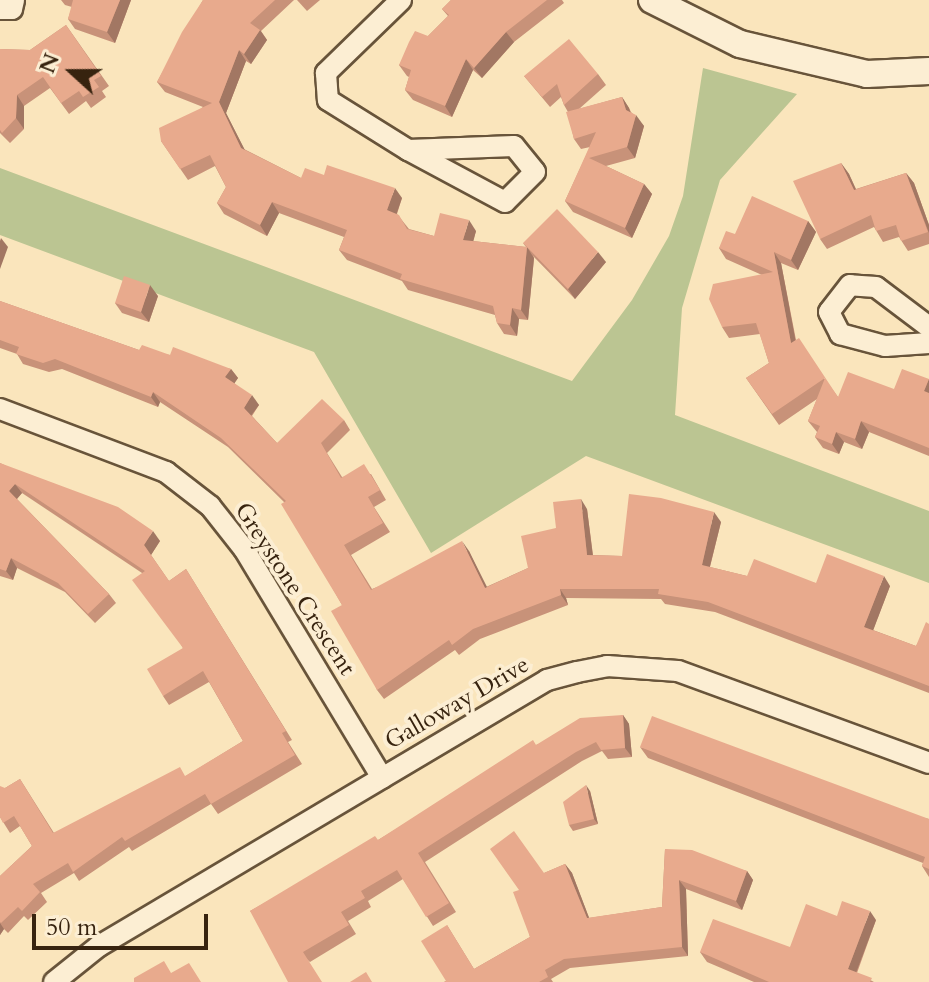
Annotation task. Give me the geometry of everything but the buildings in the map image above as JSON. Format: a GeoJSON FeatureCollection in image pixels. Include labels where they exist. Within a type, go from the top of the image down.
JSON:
{"type":"FeatureCollection","features":[{"type":"Feature","properties":{"kind":"street"},"geometry":{"type":"LineString","coordinates":[[0,9],[12,9],[14,0]]}},
{"type":"Feature","properties":{"kind":"street"},"geometry":{"type":"LineString","coordinates":[[401,0],[326,73],[328,100],[408,150],[505,202],[535,172],[514,146],[408,150]]}},
{"type":"Feature","properties":{"kind":"street"},"geometry":{"type":"LineString","coordinates":[[652,0],[740,44],[867,74],[929,71]]}},
{"type":"Feature","properties":{"kind":"street"},"geometry":{"type":"LineString","coordinates":[[929,327],[876,287],[850,285],[829,312],[840,334],[885,346],[929,343]]}},
{"type":"Feature","properties":{"kind":"street","name":"Greystone Crescent"},"geometry":{"type":"LineString","coordinates":[[0,409],[166,472],[210,506],[244,549],[382,778]]}},
{"type":"Feature","properties":{"kind":"street","name":"Galloway Drive"},"geometry":{"type":"LineString","coordinates":[[54,982],[99,946],[547,680],[607,666],[678,671],[929,763]]}},
{"type":"Feature","properties":{"kind":"green space"},"geometry":{"type":"Polygon","coordinates":[[[703,68],[797,94],[720,180],[682,308],[675,415],[929,511],[929,583],[586,456],[431,553],[314,352],[0,235],[0,168],[572,381],[632,300],[669,236],[683,196],[703,68]]]}}]}
